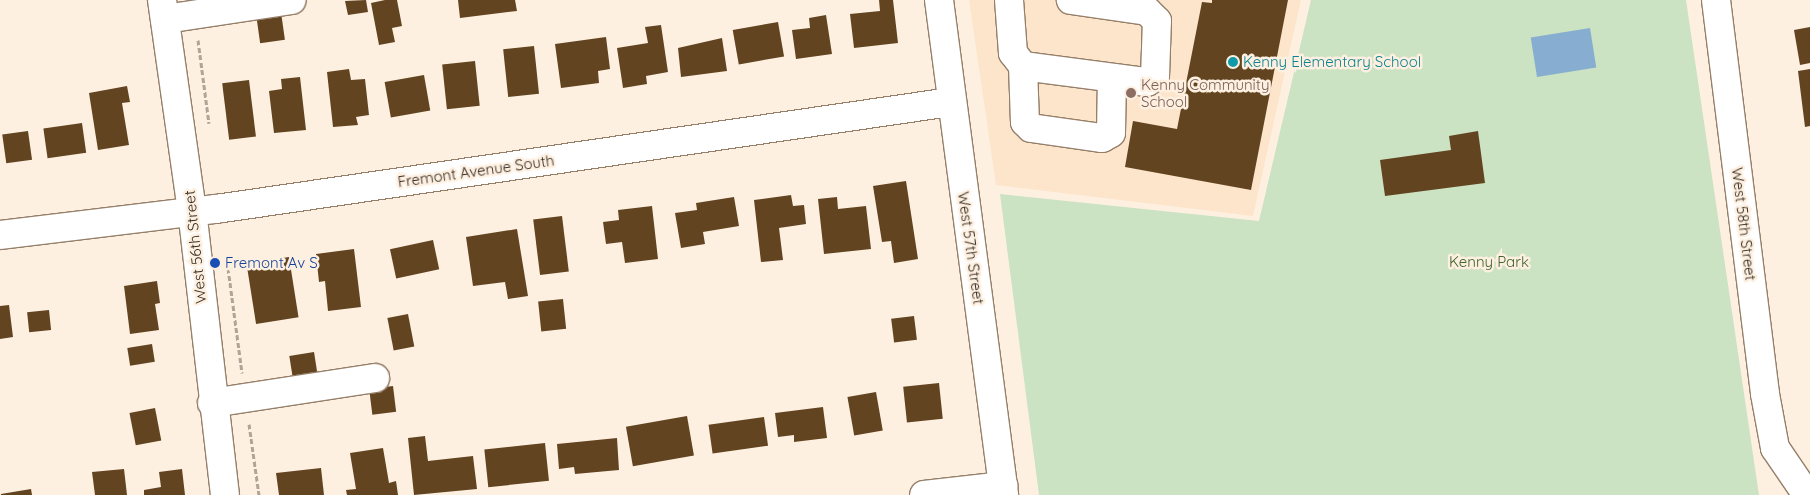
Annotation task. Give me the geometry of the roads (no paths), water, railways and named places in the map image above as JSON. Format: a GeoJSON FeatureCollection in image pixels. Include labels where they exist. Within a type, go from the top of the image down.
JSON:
{"type":"FeatureCollection","features":[{"type":"Feature","properties":{"kind":"street"},"geometry":{"type":"LineString","coordinates":[[164,9],[195,12],[292,0]]}},
{"type":"Feature","properties":{"kind":"street","name":"West 57th Street"},"geometry":{"type":"LineString","coordinates":[[939,0],[950,102],[1003,490]]}},
{"type":"Feature","properties":{"kind":"street"},"geometry":{"type":"LineString","coordinates":[[1009,0],[1013,53],[1023,66],[1025,122],[1031,128],[1102,138],[1111,133],[1112,78]]}},
{"type":"Feature","properties":{"kind":"street"},"geometry":{"type":"LineString","coordinates":[[1023,66],[1147,82],[1155,77],[1157,20],[1146,11],[1071,0]]}},
{"type":"Feature","properties":{"kind":"street","name":"West 58th Street"},"geometry":{"type":"LineString","coordinates":[[1716,0],[1765,394],[1775,448],[1802,489],[1810,495]]}},
{"type":"Feature","properties":{"kind":"street","name":"West 56th Street"},"geometry":{"type":"LineString","coordinates":[[164,9],[192,210],[212,403],[224,495]]}},
{"type":"Feature","properties":{"kind":"street","name":"Fremont Avenue South"},"geometry":{"type":"LineString","coordinates":[[0,235],[192,210],[950,102]]}},
{"type":"Feature","properties":{"kind":"street"},"geometry":{"type":"LineString","coordinates":[[212,403],[375,378]]}},
{"type":"Feature","properties":{"kind":"street"},"geometry":{"type":"LineString","coordinates":[[924,495],[1003,490]]}},
{"type":"Feature","properties":{"kind":"water"},"geometry":{"type":"Polygon","coordinates":[[[1590,28],[1596,68],[1537,77],[1531,37],[1590,28]]]}},
{"type":"Feature","properties":{"kind":"place","name":"Kenny Elementary School"},"geometry":{"type":"Point","coordinates":[1233,62]}},
{"type":"Feature","properties":{"kind":"place","name":"Kenny Community School"},"geometry":{"type":"Point","coordinates":[1131,93]}},
{"type":"Feature","properties":{"kind":"place","name":"Fremont Av S"},"geometry":{"type":"Point","coordinates":[215,263]}},
{"type":"Feature","properties":{"kind":"park label","name":"Kenny Park"},"geometry":{"type":"Point","coordinates":[1489,262]}}]}
